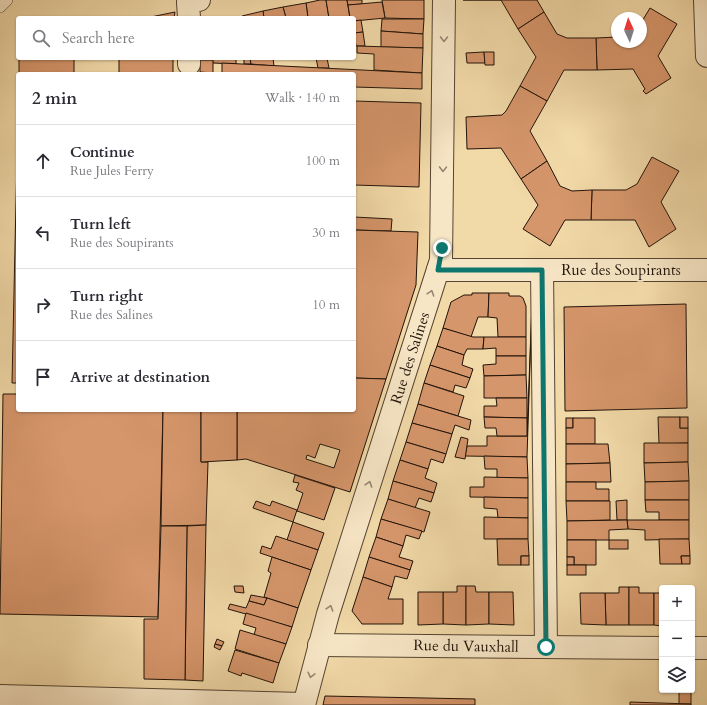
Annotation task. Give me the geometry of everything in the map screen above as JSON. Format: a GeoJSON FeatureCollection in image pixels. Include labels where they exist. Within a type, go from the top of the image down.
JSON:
{"type":"FeatureCollection","features":[{"type":"Feature","properties":{"kind":"street"},"geometry":{"type":"LineString","coordinates":[[189,16],[188,2],[199,0]]}},
{"type":"Feature","properties":{"kind":"street","name":"Rue des Salines"},"geometry":{"type":"LineString","coordinates":[[304,705],[318,645],[438,270],[442,248],[444,0]]}},
{"type":"Feature","properties":{"kind":"street"},"geometry":{"type":"LineString","coordinates":[[705,0],[707,56]]}},
{"type":"Feature","properties":{"kind":"street","name":"Rue des Soupirants"},"geometry":{"type":"LineString","coordinates":[[438,270],[707,270]]}},
{"type":"Feature","properties":{"kind":"street"},"geometry":{"type":"LineString","coordinates":[[542,270],[546,647]]}},
{"type":"Feature","properties":{"kind":"street","name":"Rue du Vauxhall"},"geometry":{"type":"LineString","coordinates":[[318,645],[659,648]]}},
{"type":"Feature","properties":{"kind":"street"},"geometry":{"type":"LineString","coordinates":[[695,648],[707,648]]}},
{"type":"Feature","properties":{"kind":"street"},"geometry":{"type":"LineString","coordinates":[[0,696],[304,705]]}},
{"type":"Feature","properties":{"kind":"lane"},"geometry":{"type":"LineString","coordinates":[[0,7],[6,0]]}},
{"type":"Feature","properties":{"kind":"building"},"geometry":{"type":"Polygon","coordinates":[[[326,0],[329,16],[308,16],[306,3],[326,0]]]}},
{"type":"Feature","properties":{"kind":"building"},"geometry":{"type":"Polygon","coordinates":[[[326,0],[347,0],[350,16],[329,16],[326,0]]]}},
{"type":"Feature","properties":{"kind":"building"},"geometry":{"type":"Polygon","coordinates":[[[347,0],[362,0],[362,4],[348,5],[347,0]]]}},
{"type":"Feature","properties":{"kind":"building"},"geometry":{"type":"Polygon","coordinates":[[[382,0],[424,0],[424,19],[385,18],[382,0]]]}},
{"type":"Feature","properties":{"kind":"building"},"geometry":{"type":"Polygon","coordinates":[[[501,0],[537,0],[544,12],[518,29],[501,0]]]}},
{"type":"Feature","properties":{"kind":"building"},"geometry":{"type":"Polygon","coordinates":[[[382,2],[385,18],[356,21],[356,16],[350,16],[348,5],[382,2]]]}},
{"type":"Feature","properties":{"kind":"building"},"geometry":{"type":"Polygon","coordinates":[[[306,3],[308,16],[285,16],[283,7],[306,3]]]}},
{"type":"Feature","properties":{"kind":"building"},"geometry":{"type":"Polygon","coordinates":[[[283,7],[285,16],[264,16],[263,11],[283,7]]]}},
{"type":"Feature","properties":{"kind":"building"},"geometry":{"type":"Polygon","coordinates":[[[650,8],[677,24],[658,56],[671,78],[646,94],[643,91],[645,89],[633,69],[597,70],[596,38],[611,37],[611,48],[647,48],[647,13],[650,8]]]}},
{"type":"Feature","properties":{"kind":"building"},"geometry":{"type":"Polygon","coordinates":[[[263,11],[264,16],[242,16],[263,11]]]}},
{"type":"Feature","properties":{"kind":"building"},"geometry":{"type":"Polygon","coordinates":[[[175,12],[174,16],[156,16],[175,12]]]}},
{"type":"Feature","properties":{"kind":"building"},"geometry":{"type":"Polygon","coordinates":[[[544,12],[557,34],[567,38],[596,38],[597,70],[564,70],[547,101],[520,86],[536,57],[518,29],[544,12]]]}},
{"type":"Feature","properties":{"kind":"building"},"geometry":{"type":"Polygon","coordinates":[[[382,19],[424,19],[423,34],[381,31],[382,19]]]}},
{"type":"Feature","properties":{"kind":"building"},"geometry":{"type":"Polygon","coordinates":[[[361,20],[363,32],[356,33],[356,21],[361,20]]]}},
{"type":"Feature","properties":{"kind":"building"},"geometry":{"type":"Polygon","coordinates":[[[381,31],[423,34],[423,48],[381,47],[381,31]]]}},
{"type":"Feature","properties":{"kind":"building"},"geometry":{"type":"Polygon","coordinates":[[[363,32],[365,46],[356,46],[356,33],[363,32]]]}},
{"type":"Feature","properties":{"kind":"building"},"geometry":{"type":"Polygon","coordinates":[[[357,46],[423,48],[422,73],[374,70],[374,54],[357,53],[357,46]]]}},
{"type":"Feature","properties":{"kind":"building"},"geometry":{"type":"Polygon","coordinates":[[[484,52],[485,63],[467,63],[466,53],[484,52]]]}},
{"type":"Feature","properties":{"kind":"building"},"geometry":{"type":"Polygon","coordinates":[[[484,52],[494,52],[494,65],[485,65],[484,52]]]}},
{"type":"Feature","properties":{"kind":"building"},"geometry":{"type":"Polygon","coordinates":[[[19,60],[74,60],[74,72],[19,72],[19,60]]]}},
{"type":"Feature","properties":{"kind":"building"},"geometry":{"type":"Polygon","coordinates":[[[119,60],[173,60],[173,72],[119,72],[119,60]]]}},
{"type":"Feature","properties":{"kind":"building"},"geometry":{"type":"Polygon","coordinates":[[[200,60],[213,60],[213,72],[200,72],[200,60]]]}},
{"type":"Feature","properties":{"kind":"building"},"geometry":{"type":"Polygon","coordinates":[[[212,60],[236,60],[236,64],[213,63],[212,60]]]}},
{"type":"Feature","properties":{"kind":"building"},"geometry":{"type":"Polygon","coordinates":[[[244,60],[250,60],[251,64],[244,64],[244,60]]]}},
{"type":"Feature","properties":{"kind":"building"},"geometry":{"type":"Polygon","coordinates":[[[250,60],[273,60],[274,66],[251,64],[250,60]]]}},
{"type":"Feature","properties":{"kind":"building"},"geometry":{"type":"Polygon","coordinates":[[[316,60],[327,60],[329,68],[318,68],[316,60]]]}},
{"type":"Feature","properties":{"kind":"building"},"geometry":{"type":"Polygon","coordinates":[[[222,63],[422,73],[422,89],[356,87],[356,72],[222,72],[222,63]]]}},
{"type":"Feature","properties":{"kind":"building"},"geometry":{"type":"Polygon","coordinates":[[[520,86],[547,101],[530,131],[547,161],[521,179],[501,148],[467,149],[466,117],[502,115],[506,111],[520,86]]]}},
{"type":"Feature","properties":{"kind":"building"},"geometry":{"type":"Polygon","coordinates":[[[356,101],[421,103],[419,187],[356,185],[356,101]]]}},
{"type":"Feature","properties":{"kind":"building"},"geometry":{"type":"Polygon","coordinates":[[[652,157],[679,171],[661,202],[676,229],[649,247],[635,220],[591,220],[592,190],[626,190],[637,184],[652,157]]]}},
{"type":"Feature","properties":{"kind":"building"},"geometry":{"type":"Polygon","coordinates":[[[547,161],[560,186],[572,191],[592,190],[591,220],[565,220],[550,246],[523,229],[538,205],[521,179],[547,161]]]}},
{"type":"Feature","properties":{"kind":"building"},"geometry":{"type":"Polygon","coordinates":[[[16,202],[16,383],[12,383],[16,202]]]}},
{"type":"Feature","properties":{"kind":"building"},"geometry":{"type":"Polygon","coordinates":[[[356,217],[392,219],[391,231],[356,230],[356,217]]]}},
{"type":"Feature","properties":{"kind":"building"},"geometry":{"type":"Polygon","coordinates":[[[356,230],[418,232],[416,285],[386,379],[356,378],[356,230]]]}},
{"type":"Feature","properties":{"kind":"building"},"geometry":{"type":"Polygon","coordinates":[[[472,293],[489,293],[488,317],[478,317],[471,337],[443,328],[451,302],[464,295],[472,295],[472,293]]]}},
{"type":"Feature","properties":{"kind":"building"},"geometry":{"type":"Polygon","coordinates":[[[489,293],[509,293],[509,296],[520,296],[523,298],[526,306],[526,337],[498,337],[497,318],[488,317],[489,293]]]}},
{"type":"Feature","properties":{"kind":"building"},"geometry":{"type":"Polygon","coordinates":[[[532,302],[527,457],[465,456],[467,446],[487,446],[487,436],[527,436],[532,302]]]}},
{"type":"Feature","properties":{"kind":"building"},"geometry":{"type":"Polygon","coordinates":[[[686,304],[687,408],[565,411],[564,307],[686,304]]]}},
{"type":"Feature","properties":{"kind":"building"},"geometry":{"type":"Polygon","coordinates":[[[443,328],[473,337],[484,337],[483,349],[467,349],[464,355],[437,346],[443,328]]]}},
{"type":"Feature","properties":{"kind":"building"},"geometry":{"type":"Polygon","coordinates":[[[484,337],[526,337],[526,356],[496,356],[496,348],[483,349],[484,337]]]}},
{"type":"Feature","properties":{"kind":"building"},"geometry":{"type":"Polygon","coordinates":[[[437,346],[464,355],[462,365],[473,369],[470,378],[430,365],[437,346]]]}},
{"type":"Feature","properties":{"kind":"building"},"geometry":{"type":"Polygon","coordinates":[[[496,356],[526,356],[526,375],[484,376],[483,365],[496,364],[496,356]]]}},
{"type":"Feature","properties":{"kind":"building"},"geometry":{"type":"Polygon","coordinates":[[[430,365],[470,378],[466,388],[455,385],[453,392],[424,383],[430,365]]]}},
{"type":"Feature","properties":{"kind":"building"},"geometry":{"type":"Polygon","coordinates":[[[526,375],[527,398],[484,398],[484,376],[526,375]]]}},
{"type":"Feature","properties":{"kind":"building"},"geometry":{"type":"Polygon","coordinates":[[[356,378],[386,379],[350,492],[246,459],[237,460],[237,412],[356,412],[356,378]],[[320,444],[315,458],[307,455],[306,459],[334,468],[340,450],[320,444]]]}},
{"type":"Feature","properties":{"kind":"building"},"geometry":{"type":"Polygon","coordinates":[[[424,383],[464,396],[458,416],[418,404],[424,383]]]}},
{"type":"Feature","properties":{"kind":"building"},"geometry":{"type":"Polygon","coordinates":[[[3,394],[16,394],[16,412],[163,412],[158,617],[0,614],[3,394]]]}},
{"type":"Feature","properties":{"kind":"building"},"geometry":{"type":"Polygon","coordinates":[[[496,398],[527,398],[527,418],[484,417],[484,406],[497,406],[496,398]]]}},
{"type":"Feature","properties":{"kind":"building"},"geometry":{"type":"Polygon","coordinates":[[[418,404],[471,420],[469,430],[455,425],[452,434],[412,423],[418,404]]]}},
{"type":"Feature","properties":{"kind":"building"},"geometry":{"type":"Polygon","coordinates":[[[163,412],[201,412],[201,462],[208,462],[206,525],[161,526],[163,412]]]}},
{"type":"Feature","properties":{"kind":"building"},"geometry":{"type":"Polygon","coordinates":[[[201,412],[237,412],[237,460],[201,462],[201,412]]]}},
{"type":"Feature","properties":{"kind":"building"},"geometry":{"type":"Polygon","coordinates":[[[484,417],[527,418],[527,436],[497,436],[496,428],[485,428],[484,417]]]}},
{"type":"Feature","properties":{"kind":"building"},"geometry":{"type":"Polygon","coordinates":[[[658,417],[680,417],[680,428],[688,428],[688,443],[659,444],[658,417]]]}},
{"type":"Feature","properties":{"kind":"building"},"geometry":{"type":"Polygon","coordinates":[[[680,417],[688,417],[688,428],[680,428],[680,417]]]}},
{"type":"Feature","properties":{"kind":"building"},"geometry":{"type":"Polygon","coordinates":[[[566,418],[573,418],[573,428],[566,428],[566,418]]]}},
{"type":"Feature","properties":{"kind":"building"},"geometry":{"type":"Polygon","coordinates":[[[573,418],[595,418],[595,444],[566,444],[566,428],[573,428],[573,418]]]}},
{"type":"Feature","properties":{"kind":"building"},"geometry":{"type":"Polygon","coordinates":[[[412,423],[452,434],[446,454],[406,442],[412,423]]]}},
{"type":"Feature","properties":{"kind":"building"},"geometry":{"type":"Polygon","coordinates":[[[461,437],[468,439],[465,459],[455,457],[461,437]]]}},
{"type":"Feature","properties":{"kind":"building"},"geometry":{"type":"Polygon","coordinates":[[[406,442],[446,454],[443,463],[431,459],[428,469],[400,460],[406,442]]]}},
{"type":"Feature","properties":{"kind":"building"},"geometry":{"type":"Polygon","coordinates":[[[644,443],[688,443],[688,462],[644,463],[644,443]]]}},
{"type":"Feature","properties":{"kind":"building"},"geometry":{"type":"Polygon","coordinates":[[[566,444],[608,444],[610,463],[566,464],[566,444]]]}},
{"type":"Feature","properties":{"kind":"building"},"geometry":{"type":"Polygon","coordinates":[[[484,456],[527,457],[528,478],[497,478],[497,469],[485,469],[484,456]]]}},
{"type":"Feature","properties":{"kind":"building"},"geometry":{"type":"Polygon","coordinates":[[[400,460],[428,469],[425,478],[437,483],[434,493],[393,481],[400,460]]]}},
{"type":"Feature","properties":{"kind":"building"},"geometry":{"type":"Polygon","coordinates":[[[688,462],[689,481],[645,482],[644,463],[688,462]]]}},
{"type":"Feature","properties":{"kind":"building"},"geometry":{"type":"Polygon","coordinates":[[[610,463],[611,482],[566,482],[566,464],[610,463]]]}},
{"type":"Feature","properties":{"kind":"building"},"geometry":{"type":"Polygon","coordinates":[[[295,475],[335,488],[324,520],[297,511],[303,493],[296,490],[299,483],[293,482],[295,475]]]}},
{"type":"Feature","properties":{"kind":"building"},"geometry":{"type":"Polygon","coordinates":[[[484,477],[528,478],[528,498],[470,497],[470,487],[484,487],[484,477]]]}},
{"type":"Feature","properties":{"kind":"building"},"geometry":{"type":"Polygon","coordinates":[[[393,481],[434,493],[431,502],[419,498],[415,508],[388,499],[393,481]]]}},
{"type":"Feature","properties":{"kind":"building"},"geometry":{"type":"Polygon","coordinates":[[[689,481],[689,500],[645,500],[645,482],[689,481]]]}},
{"type":"Feature","properties":{"kind":"building"},"geometry":{"type":"Polygon","coordinates":[[[566,482],[596,482],[596,489],[609,489],[609,501],[566,501],[566,482]]]}},
{"type":"Feature","properties":{"kind":"building"},"geometry":{"type":"Polygon","coordinates":[[[484,497],[528,498],[528,518],[498,518],[497,509],[484,508],[484,497]]]}},
{"type":"Feature","properties":{"kind":"building"},"geometry":{"type":"Polygon","coordinates":[[[388,499],[430,512],[424,532],[381,519],[388,499]]]}},
{"type":"Feature","properties":{"kind":"building"},"geometry":{"type":"Polygon","coordinates":[[[627,500],[627,520],[617,520],[616,501],[627,500]]]}},
{"type":"Feature","properties":{"kind":"building"},"geometry":{"type":"Polygon","coordinates":[[[645,500],[689,500],[689,520],[659,520],[659,512],[646,512],[645,500]]]}},
{"type":"Feature","properties":{"kind":"building"},"geometry":{"type":"Polygon","coordinates":[[[256,501],[270,506],[272,501],[297,510],[293,522],[253,508],[256,501]]]}},
{"type":"Feature","properties":{"kind":"building"},"geometry":{"type":"Polygon","coordinates":[[[566,501],[610,501],[610,520],[567,521],[566,501]]]}},
{"type":"Feature","properties":{"kind":"building"},"geometry":{"type":"Polygon","coordinates":[[[484,517],[528,518],[528,539],[484,539],[484,517]]]}},
{"type":"Feature","properties":{"kind":"building"},"geometry":{"type":"Polygon","coordinates":[[[381,519],[422,531],[419,539],[406,535],[403,546],[376,537],[381,519]]]}},
{"type":"Feature","properties":{"kind":"building"},"geometry":{"type":"Polygon","coordinates":[[[627,520],[689,520],[689,539],[645,540],[645,530],[628,529],[627,520]]]}},
{"type":"Feature","properties":{"kind":"building"},"geometry":{"type":"Polygon","coordinates":[[[627,520],[628,529],[609,530],[609,540],[567,540],[567,521],[627,520]]]}},
{"type":"Feature","properties":{"kind":"building"},"geometry":{"type":"Polygon","coordinates":[[[293,522],[324,533],[318,550],[287,540],[293,522]]]}},
{"type":"Feature","properties":{"kind":"building"},"geometry":{"type":"Polygon","coordinates":[[[206,525],[203,681],[185,680],[187,526],[206,525]]]}},
{"type":"Feature","properties":{"kind":"building"},"geometry":{"type":"Polygon","coordinates":[[[161,526],[187,526],[185,680],[144,679],[144,619],[158,619],[161,526]]]}},
{"type":"Feature","properties":{"kind":"building"},"geometry":{"type":"Polygon","coordinates":[[[276,536],[318,550],[311,570],[260,553],[262,546],[271,549],[276,536]]]}},
{"type":"Feature","properties":{"kind":"building"},"geometry":{"type":"Polygon","coordinates":[[[376,537],[403,546],[399,557],[413,561],[410,570],[369,557],[376,537]]]}},
{"type":"Feature","properties":{"kind":"building"},"geometry":{"type":"Polygon","coordinates":[[[497,539],[528,539],[529,556],[521,556],[521,565],[498,565],[497,539]]]}},
{"type":"Feature","properties":{"kind":"building"},"geometry":{"type":"Polygon","coordinates":[[[659,539],[689,539],[690,556],[681,556],[682,564],[660,564],[659,539]]]}},
{"type":"Feature","properties":{"kind":"building"},"geometry":{"type":"Polygon","coordinates":[[[567,540],[596,540],[596,565],[574,565],[574,557],[567,557],[567,540]]]}},
{"type":"Feature","properties":{"kind":"building"},"geometry":{"type":"Polygon","coordinates":[[[609,540],[628,540],[628,549],[609,549],[609,540]]]}},
{"type":"Feature","properties":{"kind":"building"},"geometry":{"type":"Polygon","coordinates":[[[521,556],[529,556],[529,565],[521,565],[521,556]]]}},
{"type":"Feature","properties":{"kind":"building"},"geometry":{"type":"Polygon","coordinates":[[[681,556],[690,556],[690,564],[682,564],[681,556]]]}},
{"type":"Feature","properties":{"kind":"building"},"geometry":{"type":"Polygon","coordinates":[[[272,557],[311,570],[298,608],[264,597],[271,573],[268,571],[272,557]]]}},
{"type":"Feature","properties":{"kind":"building"},"geometry":{"type":"Polygon","coordinates":[[[369,557],[410,570],[407,579],[395,576],[392,587],[363,577],[369,557]]]}},
{"type":"Feature","properties":{"kind":"building"},"geometry":{"type":"Polygon","coordinates":[[[567,557],[574,557],[574,565],[567,565],[567,557]]]}},
{"type":"Feature","properties":{"kind":"building"},"geometry":{"type":"Polygon","coordinates":[[[567,565],[586,565],[586,575],[567,575],[567,565]]]}},
{"type":"Feature","properties":{"kind":"building"},"geometry":{"type":"Polygon","coordinates":[[[363,577],[392,587],[388,599],[403,599],[403,624],[362,624],[352,611],[363,577]]]}},
{"type":"Feature","properties":{"kind":"building"},"geometry":{"type":"Polygon","coordinates":[[[234,586],[243,586],[244,593],[235,592],[234,586]]]}},
{"type":"Feature","properties":{"kind":"building"},"geometry":{"type":"Polygon","coordinates":[[[457,586],[466,586],[466,625],[443,624],[443,592],[457,592],[457,586]]]}},
{"type":"Feature","properties":{"kind":"building"},"geometry":{"type":"Polygon","coordinates":[[[466,586],[475,586],[476,592],[489,592],[489,624],[466,625],[466,586]]]}},
{"type":"Feature","properties":{"kind":"building"},"geometry":{"type":"Polygon","coordinates":[[[619,587],[629,587],[629,625],[606,625],[605,593],[619,593],[619,587]]]}},
{"type":"Feature","properties":{"kind":"building"},"geometry":{"type":"Polygon","coordinates":[[[629,587],[639,587],[639,593],[654,593],[654,625],[629,625],[629,587]]]}},
{"type":"Feature","properties":{"kind":"building"},"geometry":{"type":"Polygon","coordinates":[[[418,592],[443,592],[443,624],[418,625],[418,592]]]}},
{"type":"Feature","properties":{"kind":"building"},"geometry":{"type":"Polygon","coordinates":[[[489,592],[513,592],[514,625],[489,624],[489,592]]]}},
{"type":"Feature","properties":{"kind":"building"},"geometry":{"type":"Polygon","coordinates":[[[580,593],[605,593],[606,625],[581,624],[580,593]]]}},
{"type":"Feature","properties":{"kind":"building"},"geometry":{"type":"Polygon","coordinates":[[[654,593],[659,593],[659,626],[654,625],[654,593]]]}},
{"type":"Feature","properties":{"kind":"building"},"geometry":{"type":"Polygon","coordinates":[[[251,595],[267,598],[264,605],[249,601],[251,595]]]}},
{"type":"Feature","properties":{"kind":"building"},"geometry":{"type":"Polygon","coordinates":[[[267,598],[298,608],[292,627],[228,609],[230,604],[246,608],[249,601],[264,605],[267,598]]]}},
{"type":"Feature","properties":{"kind":"building"},"geometry":{"type":"Polygon","coordinates":[[[246,613],[292,627],[286,644],[254,635],[256,628],[243,624],[246,613]]]}},
{"type":"Feature","properties":{"kind":"building"},"geometry":{"type":"Polygon","coordinates":[[[240,630],[286,644],[279,663],[235,649],[240,630]]]}},
{"type":"Feature","properties":{"kind":"building"},"geometry":{"type":"Polygon","coordinates":[[[217,639],[224,642],[222,646],[215,644],[217,639]]]}},
{"type":"Feature","properties":{"kind":"building"},"geometry":{"type":"Polygon","coordinates":[[[215,644],[222,646],[220,650],[214,647],[215,644]]]}},
{"type":"Feature","properties":{"kind":"building"},"geometry":{"type":"Polygon","coordinates":[[[235,650],[279,663],[273,683],[242,673],[241,676],[228,671],[235,650]]]}},
{"type":"Feature","properties":{"kind":"building"},"geometry":{"type":"Polygon","coordinates":[[[679,693],[691,693],[691,704],[679,704],[679,693]]]}},
{"type":"Feature","properties":{"kind":"building"},"geometry":{"type":"Polygon","coordinates":[[[325,696],[475,699],[475,705],[323,705],[325,696]]]}},
{"type":"Feature","properties":{"kind":"building"},"geometry":{"type":"Polygon","coordinates":[[[630,702],[691,704],[691,705],[630,705],[630,702]]]}},
{"type":"Feature","properties":{"kind":"route"},"geometry":{"type":"LineString","coordinates":[[442,248],[438,270],[542,270],[546,647]]}}]}
